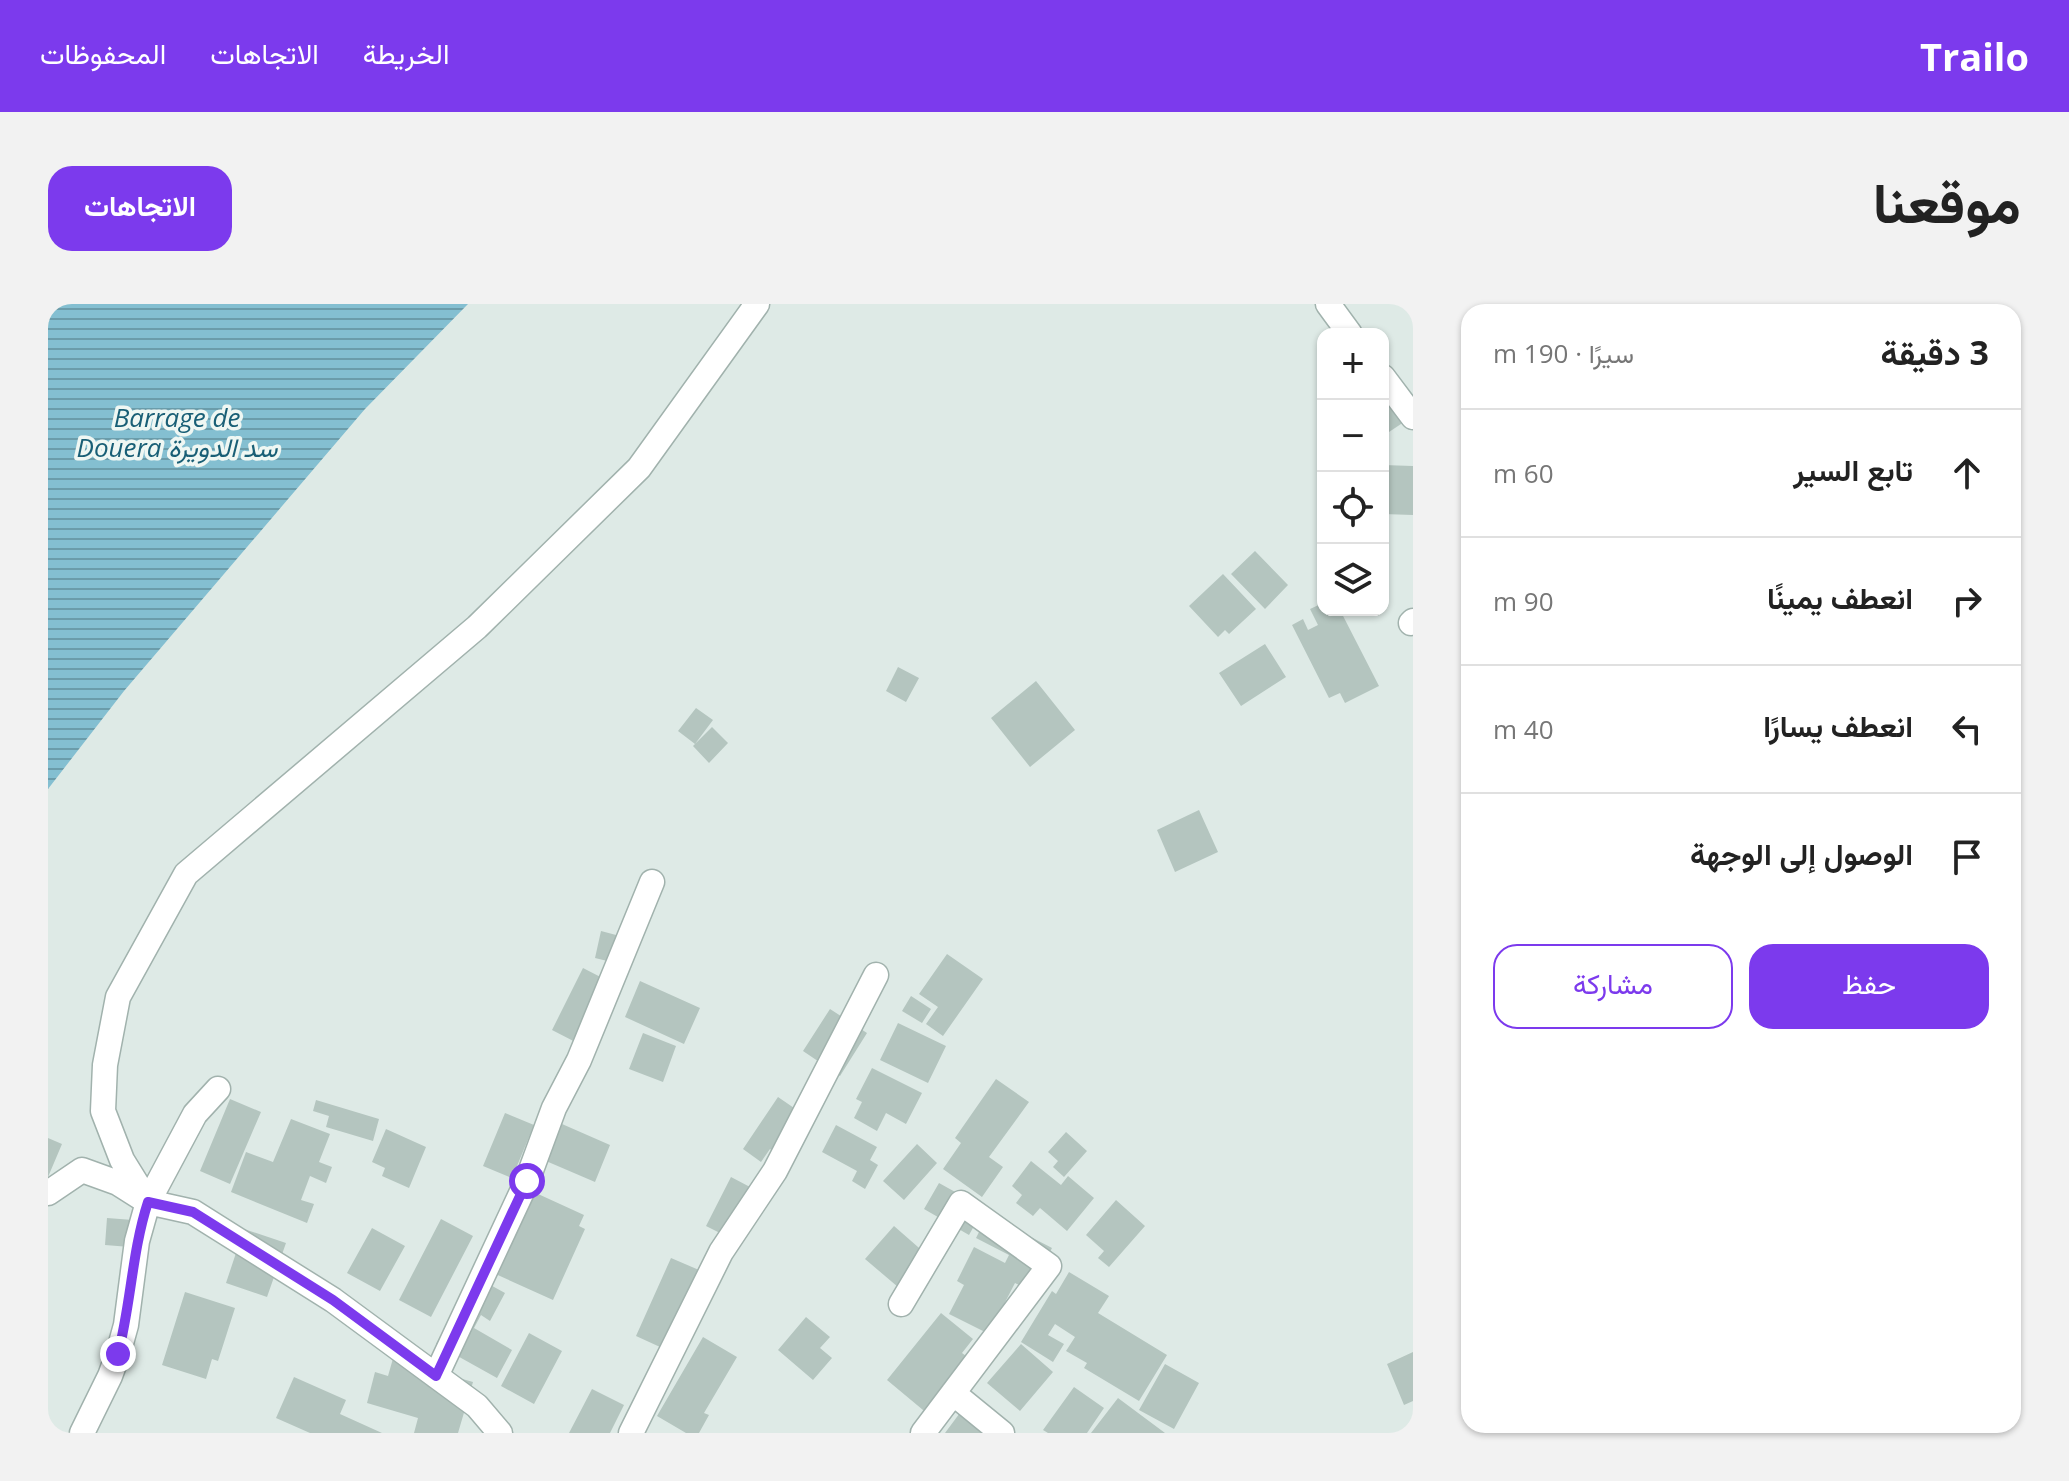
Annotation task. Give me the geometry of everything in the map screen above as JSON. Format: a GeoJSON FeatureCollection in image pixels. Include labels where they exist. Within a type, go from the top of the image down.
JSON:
{"type":"FeatureCollection","features":[{"type":"Feature","properties":{"kind":"street"},"geometry":{"type":"LineString","coordinates":[[148,1202],[122,1160],[103,1111],[105,1065],[118,997],[186,874],[477,627],[639,468],[757,304]]}},
{"type":"Feature","properties":{"kind":"street"},"geometry":{"type":"LineString","coordinates":[[1328,304],[1346,328]]}},
{"type":"Feature","properties":{"kind":"street"},"geometry":{"type":"LineString","coordinates":[[1389,385],[1413,417]]}},
{"type":"Feature","properties":{"kind":"street"},"geometry":{"type":"LineString","coordinates":[[436,1376],[527,1181],[554,1108],[579,1060],[652,882]]}},
{"type":"Feature","properties":{"kind":"street"},"geometry":{"type":"LineString","coordinates":[[631,1433],[721,1252],[775,1171],[876,975]]}},
{"type":"Feature","properties":{"kind":"street"},"geometry":{"type":"LineString","coordinates":[[82,1433],[118,1354],[126,1325],[137,1241],[148,1202],[195,1114],[218,1089]]}},
{"type":"Feature","properties":{"kind":"street"},"geometry":{"type":"LineString","coordinates":[[48,1193],[82,1170],[118,1183],[148,1202],[193,1212],[333,1300],[477,1406],[500,1433]]}},
{"type":"Feature","properties":{"kind":"street"},"geometry":{"type":"LineString","coordinates":[[901,1304],[961,1203],[1049,1266],[923,1433]]}},
{"type":"Feature","properties":{"kind":"street"},"geometry":{"type":"LineString","coordinates":[[953,1393],[1002,1433]]}},
{"type":"Feature","properties":{"kind":"water","name":"Barrage de Douera سد الدويرة"},"geometry":{"type":"Polygon","coordinates":[[[48,304],[468,304],[365,409],[124,691],[48,789],[48,304]]]}},
{"type":"Feature","properties":{"kind":"building"},"geometry":{"type":"Polygon","coordinates":[[[1389,394],[1407,420],[1389,432],[1389,394]]]}},
{"type":"Feature","properties":{"kind":"building"},"geometry":{"type":"Polygon","coordinates":[[[1389,465],[1413,466],[1413,515],[1389,514],[1389,465]]]}},
{"type":"Feature","properties":{"kind":"building"},"geometry":{"type":"Polygon","coordinates":[[[1255,551],[1288,585],[1265,609],[1231,574],[1255,551]]]}},
{"type":"Feature","properties":{"kind":"building"},"geometry":{"type":"Polygon","coordinates":[[[1223,574],[1256,609],[1229,634],[1225,630],[1218,637],[1189,606],[1223,574]]]}},
{"type":"Feature","properties":{"kind":"building"},"geometry":{"type":"Polygon","coordinates":[[[1317,606],[1317,616],[1343,616],[1379,686],[1345,703],[1340,693],[1329,698],[1292,625],[1303,619],[1308,630],[1318,625],[1310,609],[1317,606]]]}},
{"type":"Feature","properties":{"kind":"building"},"geometry":{"type":"Polygon","coordinates":[[[1265,644],[1286,677],[1241,706],[1219,673],[1265,644]]]}},
{"type":"Feature","properties":{"kind":"building"},"geometry":{"type":"Polygon","coordinates":[[[898,667],[919,678],[906,702],[886,691],[898,667]]]}},
{"type":"Feature","properties":{"kind":"building"},"geometry":{"type":"Polygon","coordinates":[[[1036,681],[1075,730],[1030,767],[991,718],[1036,681]]]}},
{"type":"Feature","properties":{"kind":"building"},"geometry":{"type":"Polygon","coordinates":[[[696,708],[713,720],[695,744],[678,731],[696,708]]]}},
{"type":"Feature","properties":{"kind":"building"},"geometry":{"type":"Polygon","coordinates":[[[712,727],[728,743],[709,763],[693,746],[712,727]]]}},
{"type":"Feature","properties":{"kind":"building"},"geometry":{"type":"Polygon","coordinates":[[[1199,810],[1218,852],[1175,872],[1157,830],[1199,810]]]}},
{"type":"Feature","properties":{"kind":"building"},"geometry":{"type":"Polygon","coordinates":[[[601,931],[635,940],[628,966],[595,958],[601,931]]]}},
{"type":"Feature","properties":{"kind":"building"},"geometry":{"type":"Polygon","coordinates":[[[947,954],[983,979],[943,1036],[926,1024],[938,1007],[919,994],[947,954]]]}},
{"type":"Feature","properties":{"kind":"building"},"geometry":{"type":"Polygon","coordinates":[[[583,968],[618,986],[587,1048],[552,1030],[583,968]]]}},
{"type":"Feature","properties":{"kind":"building"},"geometry":{"type":"Polygon","coordinates":[[[640,981],[700,1008],[684,1044],[625,1017],[640,981]]]}},
{"type":"Feature","properties":{"kind":"building"},"geometry":{"type":"Polygon","coordinates":[[[911,996],[931,1009],[922,1023],[902,1011],[911,996]]]}},
{"type":"Feature","properties":{"kind":"building"},"geometry":{"type":"Polygon","coordinates":[[[830,1009],[867,1033],[840,1076],[803,1051],[830,1009]]]}},
{"type":"Feature","properties":{"kind":"building"},"geometry":{"type":"Polygon","coordinates":[[[898,1023],[946,1046],[928,1083],[880,1060],[898,1023]]]}},
{"type":"Feature","properties":{"kind":"building"},"geometry":{"type":"Polygon","coordinates":[[[643,1033],[676,1046],[663,1082],[629,1069],[643,1033]]]}},
{"type":"Feature","properties":{"kind":"building"},"geometry":{"type":"Polygon","coordinates":[[[872,1068],[922,1093],[906,1124],[886,1113],[877,1131],[854,1118],[862,1102],[856,1099],[872,1068]]]}},
{"type":"Feature","properties":{"kind":"building"},"geometry":{"type":"Polygon","coordinates":[[[996,1079],[1029,1102],[989,1157],[1003,1167],[982,1197],[943,1169],[961,1143],[955,1138],[996,1079]]]}},
{"type":"Feature","properties":{"kind":"building"},"geometry":{"type":"Polygon","coordinates":[[[778,1097],[813,1121],[786,1161],[770,1149],[761,1162],[743,1149],[778,1097]]]}},
{"type":"Feature","properties":{"kind":"building"},"geometry":{"type":"Polygon","coordinates":[[[230,1099],[261,1112],[230,1184],[200,1171],[230,1099]]]}},
{"type":"Feature","properties":{"kind":"building"},"geometry":{"type":"Polygon","coordinates":[[[316,1100],[379,1119],[373,1141],[326,1127],[329,1116],[313,1111],[316,1100]]]}},
{"type":"Feature","properties":{"kind":"building"},"geometry":{"type":"Polygon","coordinates":[[[505,1113],[534,1125],[512,1178],[483,1166],[505,1113]]]}},
{"type":"Feature","properties":{"kind":"building"},"geometry":{"type":"Polygon","coordinates":[[[291,1119],[330,1134],[319,1162],[332,1167],[326,1183],[310,1176],[301,1200],[314,1204],[307,1223],[231,1192],[246,1152],[273,1162],[291,1119]]]}},
{"type":"Feature","properties":{"kind":"building"},"geometry":{"type":"Polygon","coordinates":[[[562,1124],[610,1145],[595,1182],[546,1161],[562,1124]]]}},
{"type":"Feature","properties":{"kind":"building"},"geometry":{"type":"Polygon","coordinates":[[[836,1125],[877,1147],[870,1160],[878,1165],[865,1189],[852,1181],[857,1171],[822,1152],[836,1125]]]}},
{"type":"Feature","properties":{"kind":"building"},"geometry":{"type":"Polygon","coordinates":[[[386,1129],[426,1147],[409,1188],[382,1176],[385,1168],[372,1162],[386,1129]]]}},
{"type":"Feature","properties":{"kind":"building"},"geometry":{"type":"Polygon","coordinates":[[[1066,1132],[1087,1151],[1064,1177],[1053,1167],[1058,1161],[1048,1152],[1066,1132]]]}},
{"type":"Feature","properties":{"kind":"building"},"geometry":{"type":"Polygon","coordinates":[[[48,1138],[62,1144],[48,1177],[48,1138]]]}},
{"type":"Feature","properties":{"kind":"building"},"geometry":{"type":"Polygon","coordinates":[[[917,1144],[937,1163],[904,1200],[883,1181],[917,1144]]]}},
{"type":"Feature","properties":{"kind":"building"},"geometry":{"type":"Polygon","coordinates":[[[1031,1161],[1061,1185],[1068,1176],[1094,1198],[1067,1231],[1040,1208],[1033,1216],[1016,1203],[1022,1195],[1012,1186],[1031,1161]]]}},
{"type":"Feature","properties":{"kind":"building"},"geometry":{"type":"Polygon","coordinates":[[[731,1177],[750,1187],[726,1236],[706,1226],[731,1177]]]}},
{"type":"Feature","properties":{"kind":"building"},"geometry":{"type":"Polygon","coordinates":[[[939,1183],[984,1208],[969,1235],[924,1209],[939,1183]]]}},
{"type":"Feature","properties":{"kind":"building"},"geometry":{"type":"Polygon","coordinates":[[[525,1188],[584,1215],[579,1226],[585,1229],[553,1300],[480,1267],[525,1188]]]}},
{"type":"Feature","properties":{"kind":"building"},"geometry":{"type":"Polygon","coordinates":[[[1116,1200],[1145,1226],[1109,1267],[1098,1258],[1104,1251],[1086,1235],[1116,1200]]]}},
{"type":"Feature","properties":{"kind":"building"},"geometry":{"type":"Polygon","coordinates":[[[107,1218],[133,1220],[130,1247],[105,1245],[107,1218]]]}},
{"type":"Feature","properties":{"kind":"building"},"geometry":{"type":"Polygon","coordinates":[[[441,1219],[473,1236],[431,1317],[399,1300],[441,1219]]]}},
{"type":"Feature","properties":{"kind":"building"},"geometry":{"type":"Polygon","coordinates":[[[1002,1222],[1052,1248],[1030,1290],[1015,1283],[1001,1310],[993,1336],[949,1314],[964,1285],[957,1281],[974,1247],[1005,1263],[1009,1255],[976,1238],[983,1224],[1002,1222]]]}},
{"type":"Feature","properties":{"kind":"building"},"geometry":{"type":"Polygon","coordinates":[[[894,1226],[926,1254],[898,1287],[865,1259],[894,1226]]]}},
{"type":"Feature","properties":{"kind":"building"},"geometry":{"type":"Polygon","coordinates":[[[372,1228],[405,1246],[380,1291],[347,1273],[372,1228]]]}},
{"type":"Feature","properties":{"kind":"building"},"geometry":{"type":"Polygon","coordinates":[[[244,1229],[286,1243],[267,1297],[226,1283],[244,1229]]]}},
{"type":"Feature","properties":{"kind":"building"},"geometry":{"type":"Polygon","coordinates":[[[671,1258],[706,1273],[671,1352],[636,1336],[671,1258]]]}},
{"type":"Feature","properties":{"kind":"building"},"geometry":{"type":"Polygon","coordinates":[[[1069,1272],[1109,1296],[1098,1313],[1167,1355],[1139,1401],[1084,1368],[1087,1363],[1066,1351],[1075,1337],[1055,1324],[1048,1335],[1064,1344],[1053,1362],[1021,1342],[1052,1291],[1056,1294],[1069,1272]]]}},
{"type":"Feature","properties":{"kind":"building"},"geometry":{"type":"Polygon","coordinates":[[[474,1276],[505,1293],[490,1321],[481,1315],[474,1328],[512,1350],[497,1378],[436,1344],[474,1276]]]}},
{"type":"Feature","properties":{"kind":"building"},"geometry":{"type":"Polygon","coordinates":[[[185,1292],[235,1308],[218,1361],[212,1359],[206,1379],[162,1365],[185,1292]]]}},
{"type":"Feature","properties":{"kind":"building"},"geometry":{"type":"Polygon","coordinates":[[[941,1313],[973,1339],[962,1353],[973,1361],[929,1415],[887,1380],[941,1313]]]}},
{"type":"Feature","properties":{"kind":"building"},"geometry":{"type":"Polygon","coordinates":[[[806,1317],[830,1337],[820,1348],[832,1358],[813,1380],[778,1350],[806,1317]]]}},
{"type":"Feature","properties":{"kind":"building"},"geometry":{"type":"Polygon","coordinates":[[[529,1333],[562,1351],[534,1404],[501,1386],[529,1333]]]}},
{"type":"Feature","properties":{"kind":"building"},"geometry":{"type":"Polygon","coordinates":[[[703,1337],[737,1357],[704,1413],[709,1415],[699,1433],[686,1433],[657,1416],[703,1337]]]}},
{"type":"Feature","properties":{"kind":"building"},"geometry":{"type":"Polygon","coordinates":[[[1021,1344],[1053,1372],[1020,1411],[987,1383],[1021,1344]]]}},
{"type":"Feature","properties":{"kind":"building"},"geometry":{"type":"Polygon","coordinates":[[[396,1348],[438,1372],[473,1382],[458,1433],[414,1433],[418,1418],[367,1403],[375,1372],[388,1376],[396,1348]]]}},
{"type":"Feature","properties":{"kind":"building"},"geometry":{"type":"Polygon","coordinates":[[[1413,1352],[1413,1401],[1404,1405],[1387,1364],[1413,1352]]]}},
{"type":"Feature","properties":{"kind":"building"},"geometry":{"type":"Polygon","coordinates":[[[1165,1364],[1199,1383],[1174,1429],[1139,1410],[1165,1364]]]}},
{"type":"Feature","properties":{"kind":"building"},"geometry":{"type":"Polygon","coordinates":[[[294,1377],[346,1400],[340,1414],[382,1433],[310,1433],[276,1418],[294,1377]]]}},
{"type":"Feature","properties":{"kind":"building"},"geometry":{"type":"Polygon","coordinates":[[[1074,1387],[1104,1408],[1087,1433],[1048,1433],[1043,1430],[1074,1387]]]}},
{"type":"Feature","properties":{"kind":"building"},"geometry":{"type":"Polygon","coordinates":[[[592,1389],[624,1405],[610,1433],[569,1433],[592,1389]]]}},
{"type":"Feature","properties":{"kind":"building"},"geometry":{"type":"Polygon","coordinates":[[[971,1398],[991,1433],[945,1433],[971,1398]]]}},
{"type":"Feature","properties":{"kind":"building"},"geometry":{"type":"Polygon","coordinates":[[[1118,1398],[1165,1433],[1091,1433],[1118,1398]]]}},
{"type":"Feature","properties":{"kind":"route"},"geometry":{"type":"LineString","coordinates":[[118,1354],[126,1325],[137,1241],[148,1202],[193,1212],[333,1300],[436,1376],[527,1181]]}}]}
